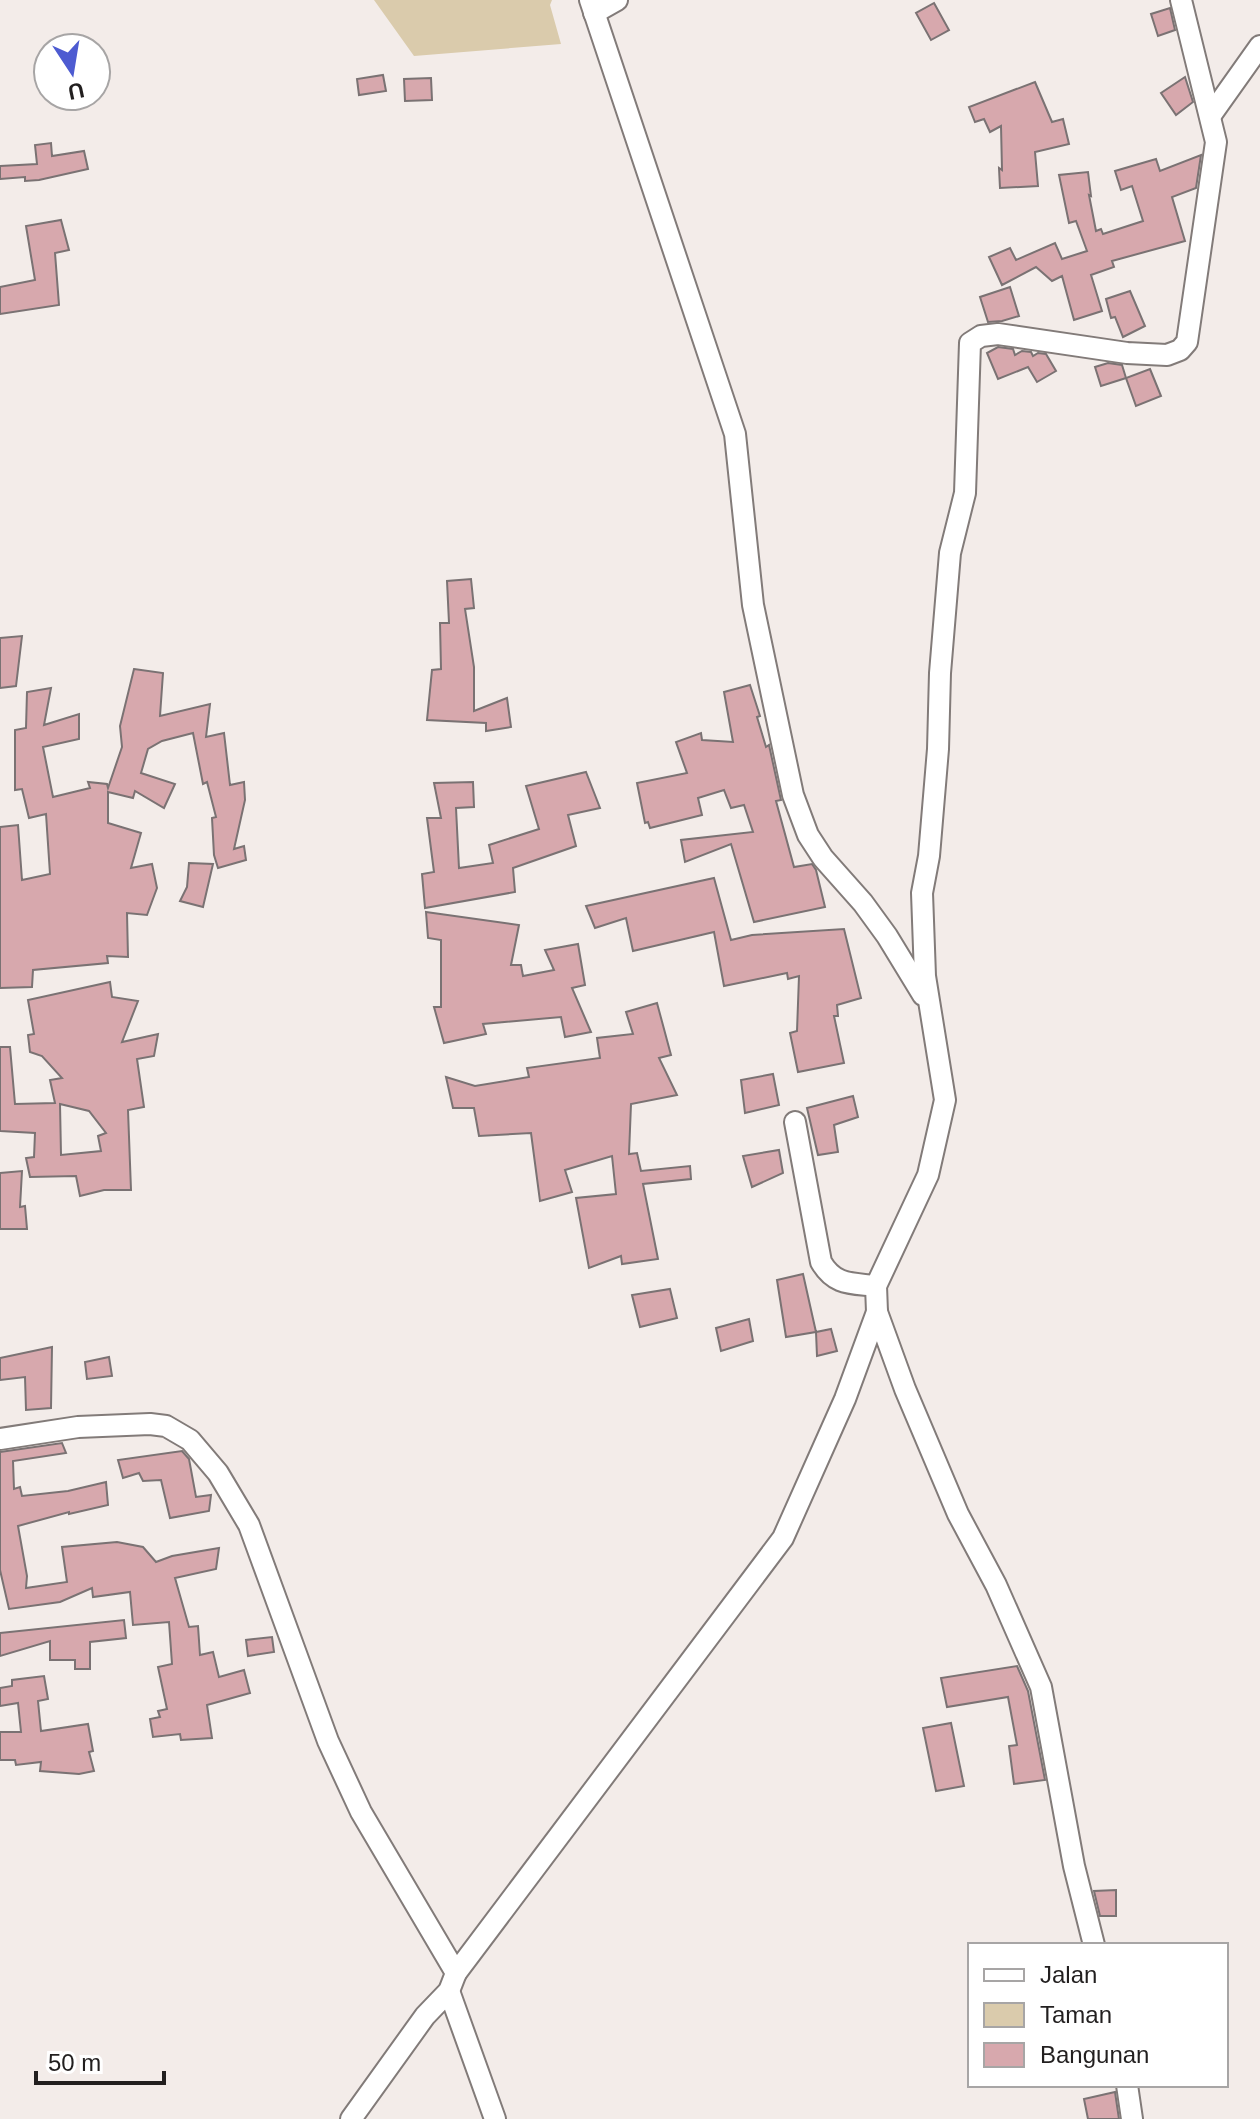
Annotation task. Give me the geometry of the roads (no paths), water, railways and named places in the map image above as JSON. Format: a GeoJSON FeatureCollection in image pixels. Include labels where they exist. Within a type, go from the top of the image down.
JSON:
{"type":"FeatureCollection","features":[{"type":"Feature","properties":{"kind":"street"},"geometry":{"type":"LineString","coordinates":[[617,0],[592,7],[735,434],[753,605],[793,795],[815,847],[887,936],[932,1011]]}},
{"type":"Feature","properties":{"kind":"street"},"geometry":{"type":"LineString","coordinates":[[1093,1943],[1074,1866],[1041,1687],[996,1585],[958,1514],[905,1389],[877,1312],[876,1286],[928,1175],[945,1100],[925,976],[922,893],[929,856],[937,764],[940,673],[950,553],[965,493],[970,343],[981,336],[998,334],[1127,353],[1167,355],[1180,350],[1187,342],[1216,142],[1181,0]]}},
{"type":"Feature","properties":{"kind":"street"},"geometry":{"type":"LineString","coordinates":[[1211,115],[1260,46]]}},
{"type":"Feature","properties":{"kind":"street"},"geometry":{"type":"LineString","coordinates":[[795,1122],[821,1262],[828,1274],[838,1281],[876,1286]]}},
{"type":"Feature","properties":{"kind":"street"},"geometry":{"type":"LineString","coordinates":[[351,2119],[783,1538],[845,1399],[877,1312]]}},
{"type":"Feature","properties":{"kind":"street"},"geometry":{"type":"LineString","coordinates":[[0,1439],[78,1427],[166,1426],[190,1440],[218,1473],[249,1525],[328,1741],[361,1812],[453,1982],[495,2119]]}},
{"type":"Feature","properties":{"kind":"street"},"geometry":{"type":"LineString","coordinates":[[1127,2087],[1132,2119]]}}]}
